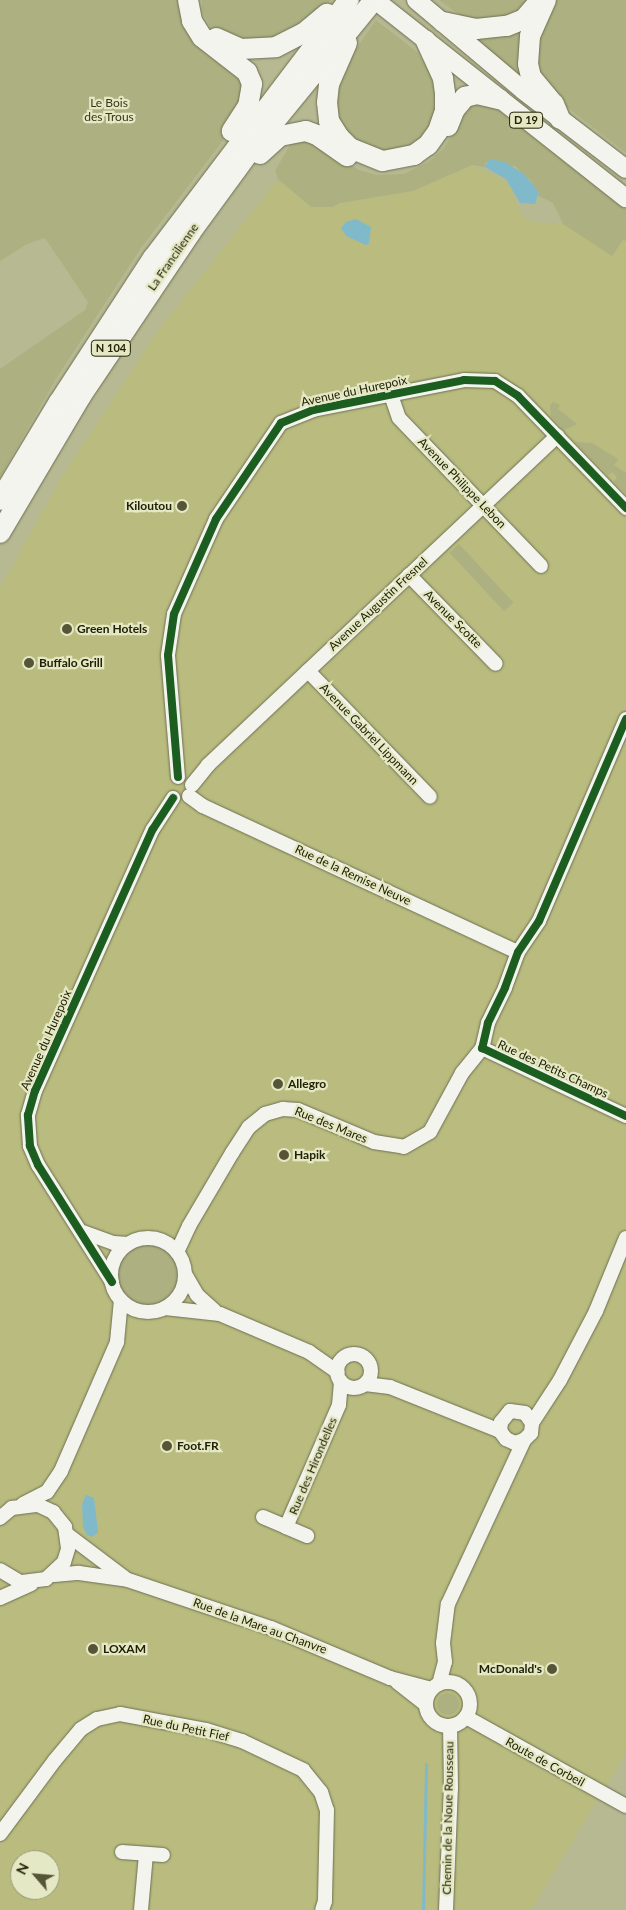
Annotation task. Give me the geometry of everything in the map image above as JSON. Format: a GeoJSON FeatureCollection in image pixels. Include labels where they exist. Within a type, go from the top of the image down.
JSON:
{"type":"FeatureCollection","features":[{"type":"Feature","properties":{"kind":"highway"},"geometry":{"type":"LineString","coordinates":[[188,0],[192,21],[202,37],[247,72],[252,84],[248,106],[197,180],[195,200]]}},
{"type":"Feature","properties":{"kind":"highway"},"geometry":{"type":"LineString","coordinates":[[195,0],[203,28],[218,39],[241,49],[260,50],[283,44],[304,33],[327,13],[344,5]]}},
{"type":"Feature","properties":{"kind":"highway","name":"La Francilienne"},"geometry":{"type":"LineString","coordinates":[[0,533],[130,320],[235,172],[374,0]]}},
{"type":"Feature","properties":{"kind":"highway"},"geometry":{"type":"LineString","coordinates":[[443,22],[476,29],[507,26],[524,18],[540,0]]}},
{"type":"Feature","properties":{"kind":"highway"},"geometry":{"type":"LineString","coordinates":[[546,0],[530,36],[528,64],[535,83],[554,104],[560,119]]}},
{"type":"Feature","properties":{"kind":"highway","name":"La Francilienne"},"geometry":{"type":"LineString","coordinates":[[0,500],[58,402],[152,258],[344,5]]}},
{"type":"Feature","properties":{"kind":"highway"},"geometry":{"type":"LineString","coordinates":[[350,29],[346,50],[329,84],[327,102],[330,120],[339,137],[350,148],[383,161],[414,155],[428,145],[438,131],[445,111],[445,92],[443,78],[426,40]]}},
{"type":"Feature","properties":{"kind":"highway"},"geometry":{"type":"LineString","coordinates":[[235,172],[253,163],[280,136],[300,131],[317,135],[363,164],[380,168],[401,167],[432,150],[444,134],[454,109],[465,97],[477,94],[499,99]]}},
{"type":"Feature","properties":{"kind":"main road","name":"D 19"},"geometry":{"type":"LineString","coordinates":[[374,0],[626,198]]}},
{"type":"Feature","properties":{"kind":"main road","name":"D 19"},"geometry":{"type":"LineString","coordinates":[[416,0],[560,119],[626,169]]}},
{"type":"Feature","properties":{"kind":"street","name":"Avenue du Hurepoix"},"geometry":{"type":"LineString","coordinates":[[112,1282],[83,1232],[38,1166],[30,1146],[28,1115],[35,1091],[153,829],[186,786],[175,758],[168,655],[171,628],[180,597],[216,519],[281,423],[313,410],[464,380],[496,382],[511,390],[626,508]]}},
{"type":"Feature","properties":{"kind":"street","name":"Avenue Philippe Lebon"},"geometry":{"type":"LineString","coordinates":[[392,395],[399,418],[541,566]]}},
{"type":"Feature","properties":{"kind":"street","name":"Avenue Augustin Fresnel"},"geometry":{"type":"LineString","coordinates":[[186,786],[557,436]]}},
{"type":"Feature","properties":{"kind":"street","name":"Avenue Scotte"},"geometry":{"type":"LineString","coordinates":[[409,575],[496,664]]}},
{"type":"Feature","properties":{"kind":"street","name":"Avenue Gabriel Lippmann"},"geometry":{"type":"LineString","coordinates":[[308,671],[430,797]]}},
{"type":"Feature","properties":{"kind":"street","name":"Rue des Petits Champs"},"geometry":{"type":"LineString","coordinates":[[626,719],[539,921],[518,952],[506,988],[488,1023],[482,1048],[626,1116]]}},
{"type":"Feature","properties":{"kind":"street","name":"Rue de la Remise Neuve"},"geometry":{"type":"LineString","coordinates":[[186,786],[203,806],[518,952]]}},
{"type":"Feature","properties":{"kind":"street","name":"Rue des Mares"},"geometry":{"type":"LineString","coordinates":[[177,1252],[188,1226],[249,1127],[265,1114],[283,1109],[298,1110],[374,1142],[404,1147],[430,1132],[462,1073],[482,1048]]}},
{"type":"Feature","properties":{"kind":"street","name":"Rue des Mares"},"geometry":{"type":"LineString","coordinates":[[166,1242],[178,1237],[188,1226]]}},
{"type":"Feature","properties":{"kind":"street"},"geometry":{"type":"LineString","coordinates":[[83,1232],[128,1244]]}},
{"type":"Feature","properties":{"kind":"street"},"geometry":{"type":"LineString","coordinates":[[220,1314],[165,1308],[147,1312],[135,1309],[121,1300],[112,1282],[114,1260],[128,1244],[146,1238],[166,1242],[177,1252],[185,1274],[197,1295],[220,1314],[309,1352],[340,1377],[360,1386],[390,1387],[465,1417],[502,1424],[518,1441]]}},
{"type":"Feature","properties":{"kind":"street"},"geometry":{"type":"LineString","coordinates":[[596,1311],[626,1238]]}},
{"type":"Feature","properties":{"kind":"street"},"geometry":{"type":"LineString","coordinates":[[528,1418],[560,1380],[626,1258]]}},
{"type":"Feature","properties":{"kind":"street"},"geometry":{"type":"LineString","coordinates":[[165,1308],[180,1294],[185,1274]]}},
{"type":"Feature","properties":{"kind":"street"},"geometry":{"type":"LineString","coordinates":[[1,1516],[47,1492],[62,1471],[117,1342],[121,1300]]}},
{"type":"Feature","properties":{"kind":"street"},"geometry":{"type":"LineString","coordinates":[[309,1352],[345,1356],[359,1354],[369,1362],[372,1369],[390,1387]]}},
{"type":"Feature","properties":{"kind":"street"},"geometry":{"type":"LineString","coordinates":[[340,1377],[345,1356]]}},
{"type":"Feature","properties":{"kind":"street"},"geometry":{"type":"LineString","coordinates":[[360,1386],[372,1369]]}},
{"type":"Feature","properties":{"kind":"street","name":"Rue des Hirondelles"},"geometry":{"type":"LineString","coordinates":[[286,1527],[339,1405],[340,1377]]}},
{"type":"Feature","properties":{"kind":"street","name":"Rue des Hirondelles"},"geometry":{"type":"LineString","coordinates":[[339,1405],[360,1386]]}},
{"type":"Feature","properties":{"kind":"street"},"geometry":{"type":"LineString","coordinates":[[502,1424],[510,1411],[528,1418]]}},
{"type":"Feature","properties":{"kind":"street"},"geometry":{"type":"LineString","coordinates":[[444,1662],[456,1683],[468,1694],[470,1702],[466,1717],[450,1727],[435,1723],[425,1704],[435,1686],[444,1662],[443,1643],[448,1604],[505,1485],[518,1441],[531,1433],[528,1418]]}},
{"type":"Feature","properties":{"kind":"street"},"geometry":{"type":"LineString","coordinates":[[23,1504],[38,1505],[53,1512],[68,1535],[64,1562],[54,1575]]}},
{"type":"Feature","properties":{"kind":"street","name":"Rue des Hirondelles"},"geometry":{"type":"LineString","coordinates":[[264,1517],[307,1536]]}},
{"type":"Feature","properties":{"kind":"street","name":"Rue de la Mare au Chanvre"},"geometry":{"type":"LineString","coordinates":[[68,1535],[128,1580]]}},
{"type":"Feature","properties":{"kind":"street"},"geometry":{"type":"LineString","coordinates":[[0,1570],[14,1580],[33,1583]]}},
{"type":"Feature","properties":{"kind":"street","name":"Rue de la Mare au Chanvre"},"geometry":{"type":"LineString","coordinates":[[0,1598],[54,1575],[78,1573],[128,1580],[272,1628],[390,1678],[435,1686]]}},
{"type":"Feature","properties":{"kind":"street","name":"Rue de la Mare au Chanvre"},"geometry":{"type":"LineString","coordinates":[[390,1678],[425,1704]]}},
{"type":"Feature","properties":{"kind":"street"},"geometry":{"type":"LineString","coordinates":[[435,1686],[456,1683]]}},
{"type":"Feature","properties":{"kind":"street","name":"Rue du Petit Fief"},"geometry":{"type":"LineString","coordinates":[[0,1834],[55,1760],[81,1729],[97,1719],[120,1714],[206,1730],[242,1741],[303,1770],[321,1792],[327,1810],[326,1901],[322,1910]]}},
{"type":"Feature","properties":{"kind":"street","name":"Route de Corbeil"},"geometry":{"type":"LineString","coordinates":[[466,1717],[626,1806]]}},
{"type":"Feature","properties":{"kind":"street","name":"Chemin de la Noue Rousseau"},"geometry":{"type":"LineString","coordinates":[[446,1910],[451,1796],[450,1727]]}},
{"type":"Feature","properties":{"kind":"street"},"geometry":{"type":"LineString","coordinates":[[122,1852],[163,1855]]}},
{"type":"Feature","properties":{"kind":"street"},"geometry":{"type":"LineString","coordinates":[[142,1910],[146,1854]]}},
{"type":"Feature","properties":{"kind":"shaded area"},"geometry":{"type":"Polygon","coordinates":[[[472,165],[503,180],[510,188],[522,216],[530,222],[563,224],[612,256],[623,239],[626,241],[626,1753],[531,1910],[0,1910],[0,588],[61,478],[157,332],[278,179],[311,207],[332,207],[340,203],[413,191],[472,165]]]}},
{"type":"Feature","properties":{"kind":"green space","name":"Le Bois des Trous"},"geometry":{"type":"Polygon","coordinates":[[[0,0],[188,0],[192,21],[247,72],[238,121],[141,248],[56,379],[0,477],[0,369],[85,310],[88,302],[45,238],[27,244],[0,261],[0,0]]]}},
{"type":"Feature","properties":{"kind":"green space"},"geometry":{"type":"Polygon","coordinates":[[[202,0],[331,0],[293,33],[256,44],[222,36],[211,28],[202,11],[202,0]]]}},
{"type":"Feature","properties":{"kind":"green space"},"geometry":{"type":"Polygon","coordinates":[[[439,0],[530,0],[512,15],[489,20],[464,18],[439,0]]]}},
{"type":"Feature","properties":{"kind":"green space"},"geometry":{"type":"Polygon","coordinates":[[[554,0],[626,0],[626,153],[568,108],[541,75],[536,62],[536,44],[554,0]]]}},
{"type":"Feature","properties":{"kind":"green space"},"geometry":{"type":"Polygon","coordinates":[[[376,20],[417,52],[428,69],[438,95],[436,122],[417,146],[372,154],[344,133],[335,105],[342,69],[376,20]]]}},
{"type":"Feature","properties":{"kind":"green space"},"geometry":{"type":"Polygon","coordinates":[[[523,30],[523,78],[518,77],[473,41],[474,36],[523,30]]]}},
{"type":"Feature","properties":{"kind":"green space"},"geometry":{"type":"Polygon","coordinates":[[[480,102],[499,111],[626,210],[626,241],[623,240],[612,256],[563,224],[553,203],[539,196],[531,181],[515,166],[486,162],[485,167],[472,165],[413,191],[340,203],[332,207],[311,207],[278,179],[275,171],[294,138],[309,139],[359,170],[377,175],[404,174],[430,161],[444,148],[470,104],[480,102]]]}},
{"type":"Feature","properties":{"kind":"green space"},"geometry":{"type":"Polygon","coordinates":[[[553,402],[560,405],[558,409],[577,424],[564,430],[551,416],[550,405],[553,402]]]}},
{"type":"Feature","properties":{"kind":"green space"},"geometry":{"type":"Polygon","coordinates":[[[575,442],[592,443],[618,459],[614,465],[626,473],[626,494],[614,482],[617,477],[612,472],[608,475],[575,442]]]}},
{"type":"Feature","properties":{"kind":"green space"},"geometry":{"type":"Polygon","coordinates":[[[459,544],[514,603],[504,611],[449,553],[459,544]]]}},
{"type":"Feature","properties":{"kind":"green space"},"geometry":{"type":"Polygon","coordinates":[[[142,1245],[154,1245],[165,1250],[173,1258],[178,1269],[176,1287],[165,1300],[154,1305],[142,1305],[131,1300],[123,1292],[118,1281],[118,1269],[123,1258],[131,1250],[142,1245]]]}},
{"type":"Feature","properties":{"kind":"green space"},"geometry":{"type":"Polygon","coordinates":[[[444,1693],[452,1693],[459,1700],[459,1708],[452,1715],[444,1715],[437,1708],[437,1700],[444,1693]]]}},
{"type":"Feature","properties":{"kind":"water"},"geometry":{"type":"Polygon","coordinates":[[[489,159],[505,162],[524,174],[539,192],[535,204],[520,203],[506,179],[485,167],[489,159]]]}},
{"type":"Feature","properties":{"kind":"water"},"geometry":{"type":"Polygon","coordinates":[[[356,219],[371,227],[369,243],[366,245],[346,236],[341,228],[346,222],[356,219]]]}},
{"type":"Feature","properties":{"kind":"water"},"geometry":{"type":"Polygon","coordinates":[[[86,1495],[94,1498],[98,1532],[92,1537],[87,1535],[83,1527],[82,1504],[86,1495]]]}},
{"type":"Feature","properties":{"kind":"waterway"},"geometry":{"type":"LineString","coordinates":[[423,1910],[426,1764]]}},
{"type":"Feature","properties":{"kind":"cycle path"},"geometry":{"type":"LineString","coordinates":[[178,777],[168,655],[174,614],[216,519],[281,423],[313,410],[464,380],[495,381],[518,396],[626,508]]}},
{"type":"Feature","properties":{"kind":"cycle path"},"geometry":{"type":"LineString","coordinates":[[626,719],[539,921],[518,952],[505,988],[488,1023],[482,1048],[626,1116]]}},
{"type":"Feature","properties":{"kind":"cycle path"},"geometry":{"type":"LineString","coordinates":[[112,1282],[38,1165],[30,1146],[28,1115],[35,1091],[153,829],[173,798]]}},
{"type":"Feature","properties":{"kind":"place","name":"Kiloutou"},"geometry":{"type":"Point","coordinates":[182,506]}},
{"type":"Feature","properties":{"kind":"place","name":"Green Hotels"},"geometry":{"type":"Point","coordinates":[67,629]}},
{"type":"Feature","properties":{"kind":"place","name":"Buffalo Grill"},"geometry":{"type":"Point","coordinates":[29,663]}},
{"type":"Feature","properties":{"kind":"place","name":"Allegro"},"geometry":{"type":"Point","coordinates":[278,1084]}},
{"type":"Feature","properties":{"kind":"place","name":"Hapik"},"geometry":{"type":"Point","coordinates":[284,1155]}},
{"type":"Feature","properties":{"kind":"place","name":"Foot.FR"},"geometry":{"type":"Point","coordinates":[167,1446]}},
{"type":"Feature","properties":{"kind":"place","name":"LOXAM"},"geometry":{"type":"Point","coordinates":[93,1649]}},
{"type":"Feature","properties":{"kind":"place","name":"McDonald's"},"geometry":{"type":"Point","coordinates":[552,1669]}}]}
